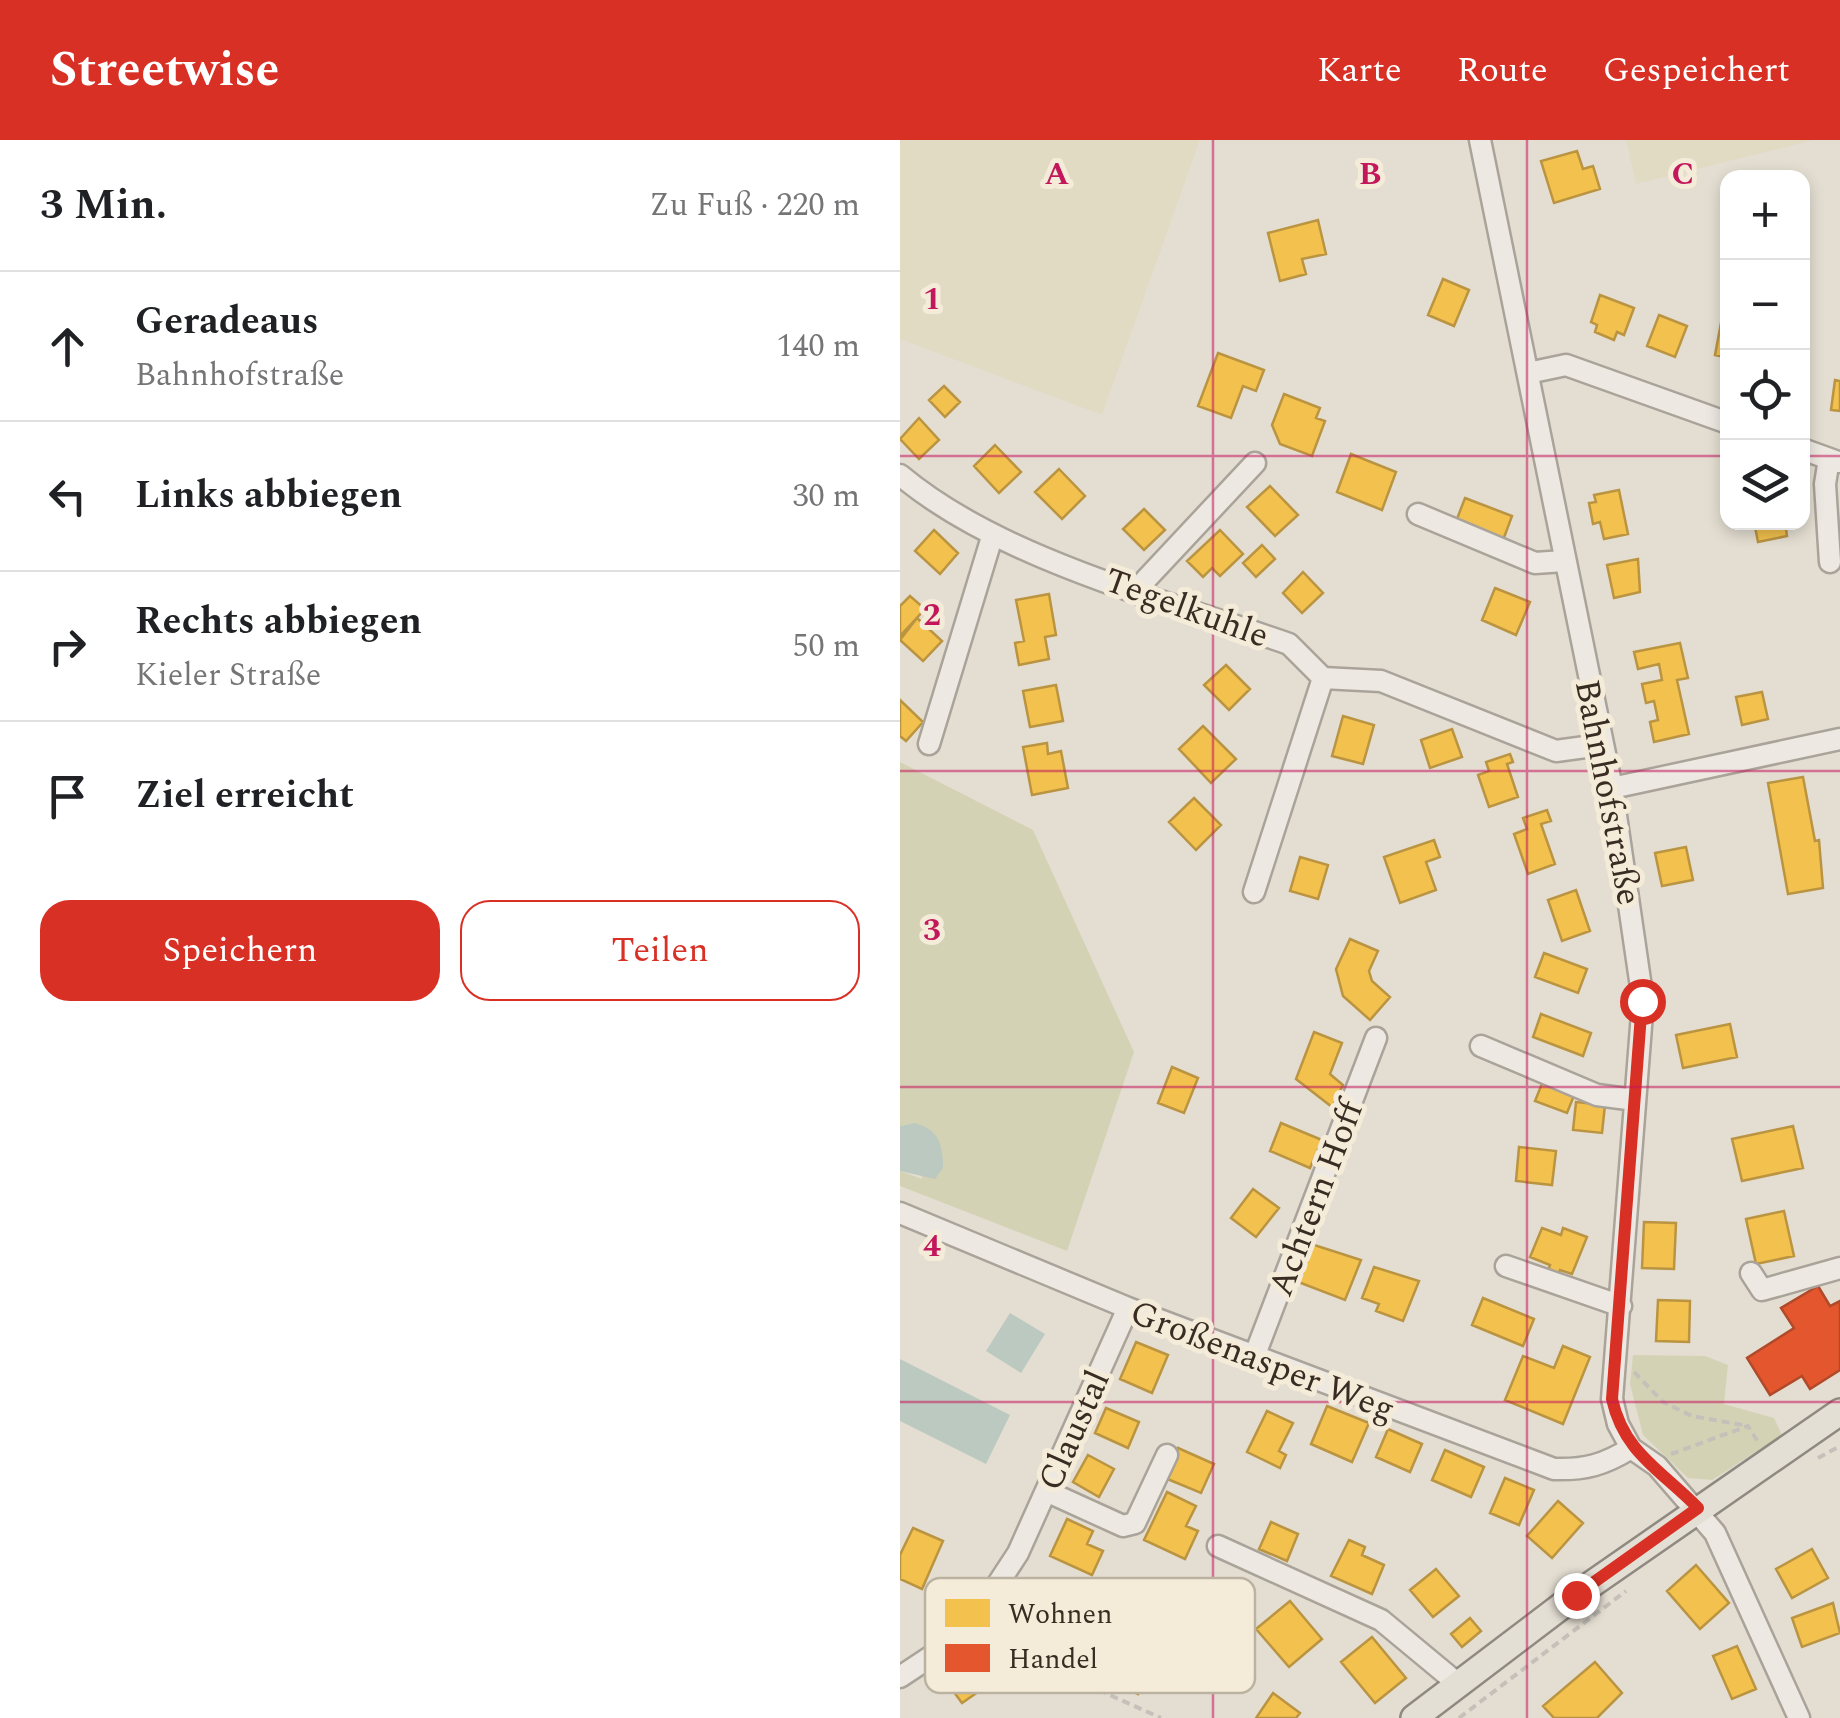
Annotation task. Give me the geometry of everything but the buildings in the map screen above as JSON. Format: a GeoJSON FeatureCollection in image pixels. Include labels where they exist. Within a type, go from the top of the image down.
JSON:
{"type":"FeatureCollection","features":[{"type":"Feature","properties":{"kind":"main road"},"geometry":{"type":"LineString","coordinates":[[1414,1718],[1698,1508],[1840,1412]]}},
{"type":"Feature","properties":{"kind":"street","name":"Bahnhofstraße"},"geometry":{"type":"LineString","coordinates":[[1480,140],[1600,746],[1612,788],[1642,1001],[1612,1399],[1630,1448]]}},
{"type":"Feature","properties":{"kind":"street"},"geometry":{"type":"LineString","coordinates":[[1528,373],[1566,365],[1720,420]]}},
{"type":"Feature","properties":{"kind":"street"},"geometry":{"type":"LineString","coordinates":[[1810,452],[1835,461],[1825,484],[1830,562]]}},
{"type":"Feature","properties":{"kind":"street"},"geometry":{"type":"LineString","coordinates":[[1137,590],[1255,463]]}},
{"type":"Feature","properties":{"kind":"street","name":"Tegelkuhle"},"geometry":{"type":"LineString","coordinates":[[900,475],[929,500],[992,537],[1289,644],[1322,678]]}},
{"type":"Feature","properties":{"kind":"street"},"geometry":{"type":"LineString","coordinates":[[1418,514],[1536,564],[1564,562]]}},
{"type":"Feature","properties":{"kind":"street"},"geometry":{"type":"LineString","coordinates":[[929,744],[992,537]]}},
{"type":"Feature","properties":{"kind":"street"},"geometry":{"type":"LineString","coordinates":[[1254,892],[1322,678],[1382,681],[1556,750],[1600,746]]}},
{"type":"Feature","properties":{"kind":"street"},"geometry":{"type":"LineString","coordinates":[[1612,788],[1840,739]]}},
{"type":"Feature","properties":{"kind":"street","name":"Achtern Hoff"},"geometry":{"type":"LineString","coordinates":[[1254,1357],[1376,1038]]}},
{"type":"Feature","properties":{"kind":"street"},"geometry":{"type":"LineString","coordinates":[[1481,1046],[1598,1095],[1636,1100]]}},
{"type":"Feature","properties":{"kind":"street","name":"Großenasper Weg"},"geometry":{"type":"LineString","coordinates":[[900,1213],[1128,1308],[1554,1469],[1582,1470],[1606,1464],[1630,1448]]}},
{"type":"Feature","properties":{"kind":"street"},"geometry":{"type":"LineString","coordinates":[[1506,1266],[1621,1306]]}},
{"type":"Feature","properties":{"kind":"street"},"geometry":{"type":"LineString","coordinates":[[1751,1273],[1762,1290],[1840,1268]]}},
{"type":"Feature","properties":{"kind":"street","name":"Claustal"},"geometry":{"type":"LineString","coordinates":[[1001,1578],[1018,1552],[1128,1308]]}},
{"type":"Feature","properties":{"kind":"street"},"geometry":{"type":"LineString","coordinates":[[1630,1448],[1657,1466],[1698,1508],[1715,1533],[1796,1717]]}},
{"type":"Feature","properties":{"kind":"street"},"geometry":{"type":"LineString","coordinates":[[1046,1491],[1123,1526],[1135,1523],[1167,1455]]}},
{"type":"Feature","properties":{"kind":"street"},"geometry":{"type":"LineString","coordinates":[[1218,1546],[1381,1620],[1457,1683]]}},
{"type":"Feature","properties":{"kind":"street"},"geometry":{"type":"LineString","coordinates":[[900,1677],[925,1660]]}},
{"type":"Feature","properties":{"kind":"path"},"geometry":{"type":"LineString","coordinates":[[1614,1358],[1640,1376],[1663,1402],[1692,1416],[1748,1426],[1768,1458]]}},
{"type":"Feature","properties":{"kind":"path"},"geometry":{"type":"LineString","coordinates":[[1657,1466],[1691,1443],[1748,1426]]}},
{"type":"Feature","properties":{"kind":"path"},"geometry":{"type":"LineString","coordinates":[[1806,1463],[1840,1446]]}},
{"type":"Feature","properties":{"kind":"path"},"geometry":{"type":"LineString","coordinates":[[1459,1718],[1640,1580]]}},
{"type":"Feature","properties":{"kind":"path"},"geometry":{"type":"LineString","coordinates":[[1106,1693],[1161,1718]]}},
{"type":"Feature","properties":{"kind":"shaded area"},"geometry":{"type":"Polygon","coordinates":[[[900,140],[1200,140],[1102,415],[900,339],[900,140]]]}},
{"type":"Feature","properties":{"kind":"shaded area"},"geometry":{"type":"Polygon","coordinates":[[[1626,140],[1814,140],[1636,184],[1626,140]]]}},
{"type":"Feature","properties":{"kind":"shaded area"},"geometry":{"type":"Polygon","coordinates":[[[900,762],[1033,830],[1134,1052],[1067,1251],[900,1186],[900,1171],[922,1179],[914,1123],[900,1126],[900,762]]]}},
{"type":"Feature","properties":{"kind":"shaded area"},"geometry":{"type":"Polygon","coordinates":[[[914,1123],[929,1129],[940,1145],[943,1168],[935,1179],[900,1171],[900,1126],[914,1123]]]}},
{"type":"Feature","properties":{"kind":"shaded area"},"geometry":{"type":"Polygon","coordinates":[[[1010,1313],[1045,1334],[1021,1373],[986,1351],[1010,1313]]]}},
{"type":"Feature","properties":{"kind":"shaded area"},"geometry":{"type":"Polygon","coordinates":[[[1633,1355],[1705,1356],[1728,1365],[1724,1404],[1774,1418],[1782,1435],[1712,1480],[1688,1478],[1643,1435],[1630,1384],[1633,1355]]]}},
{"type":"Feature","properties":{"kind":"shaded area"},"geometry":{"type":"Polygon","coordinates":[[[900,1359],[1010,1415],[986,1464],[900,1421],[900,1359]]]}},
{"type":"Feature","properties":{"kind":"route"},"geometry":{"type":"LineString","coordinates":[[1576,1595],[1698,1508],[1657,1466],[1630,1448],[1612,1399],[1642,1001]]}}]}
